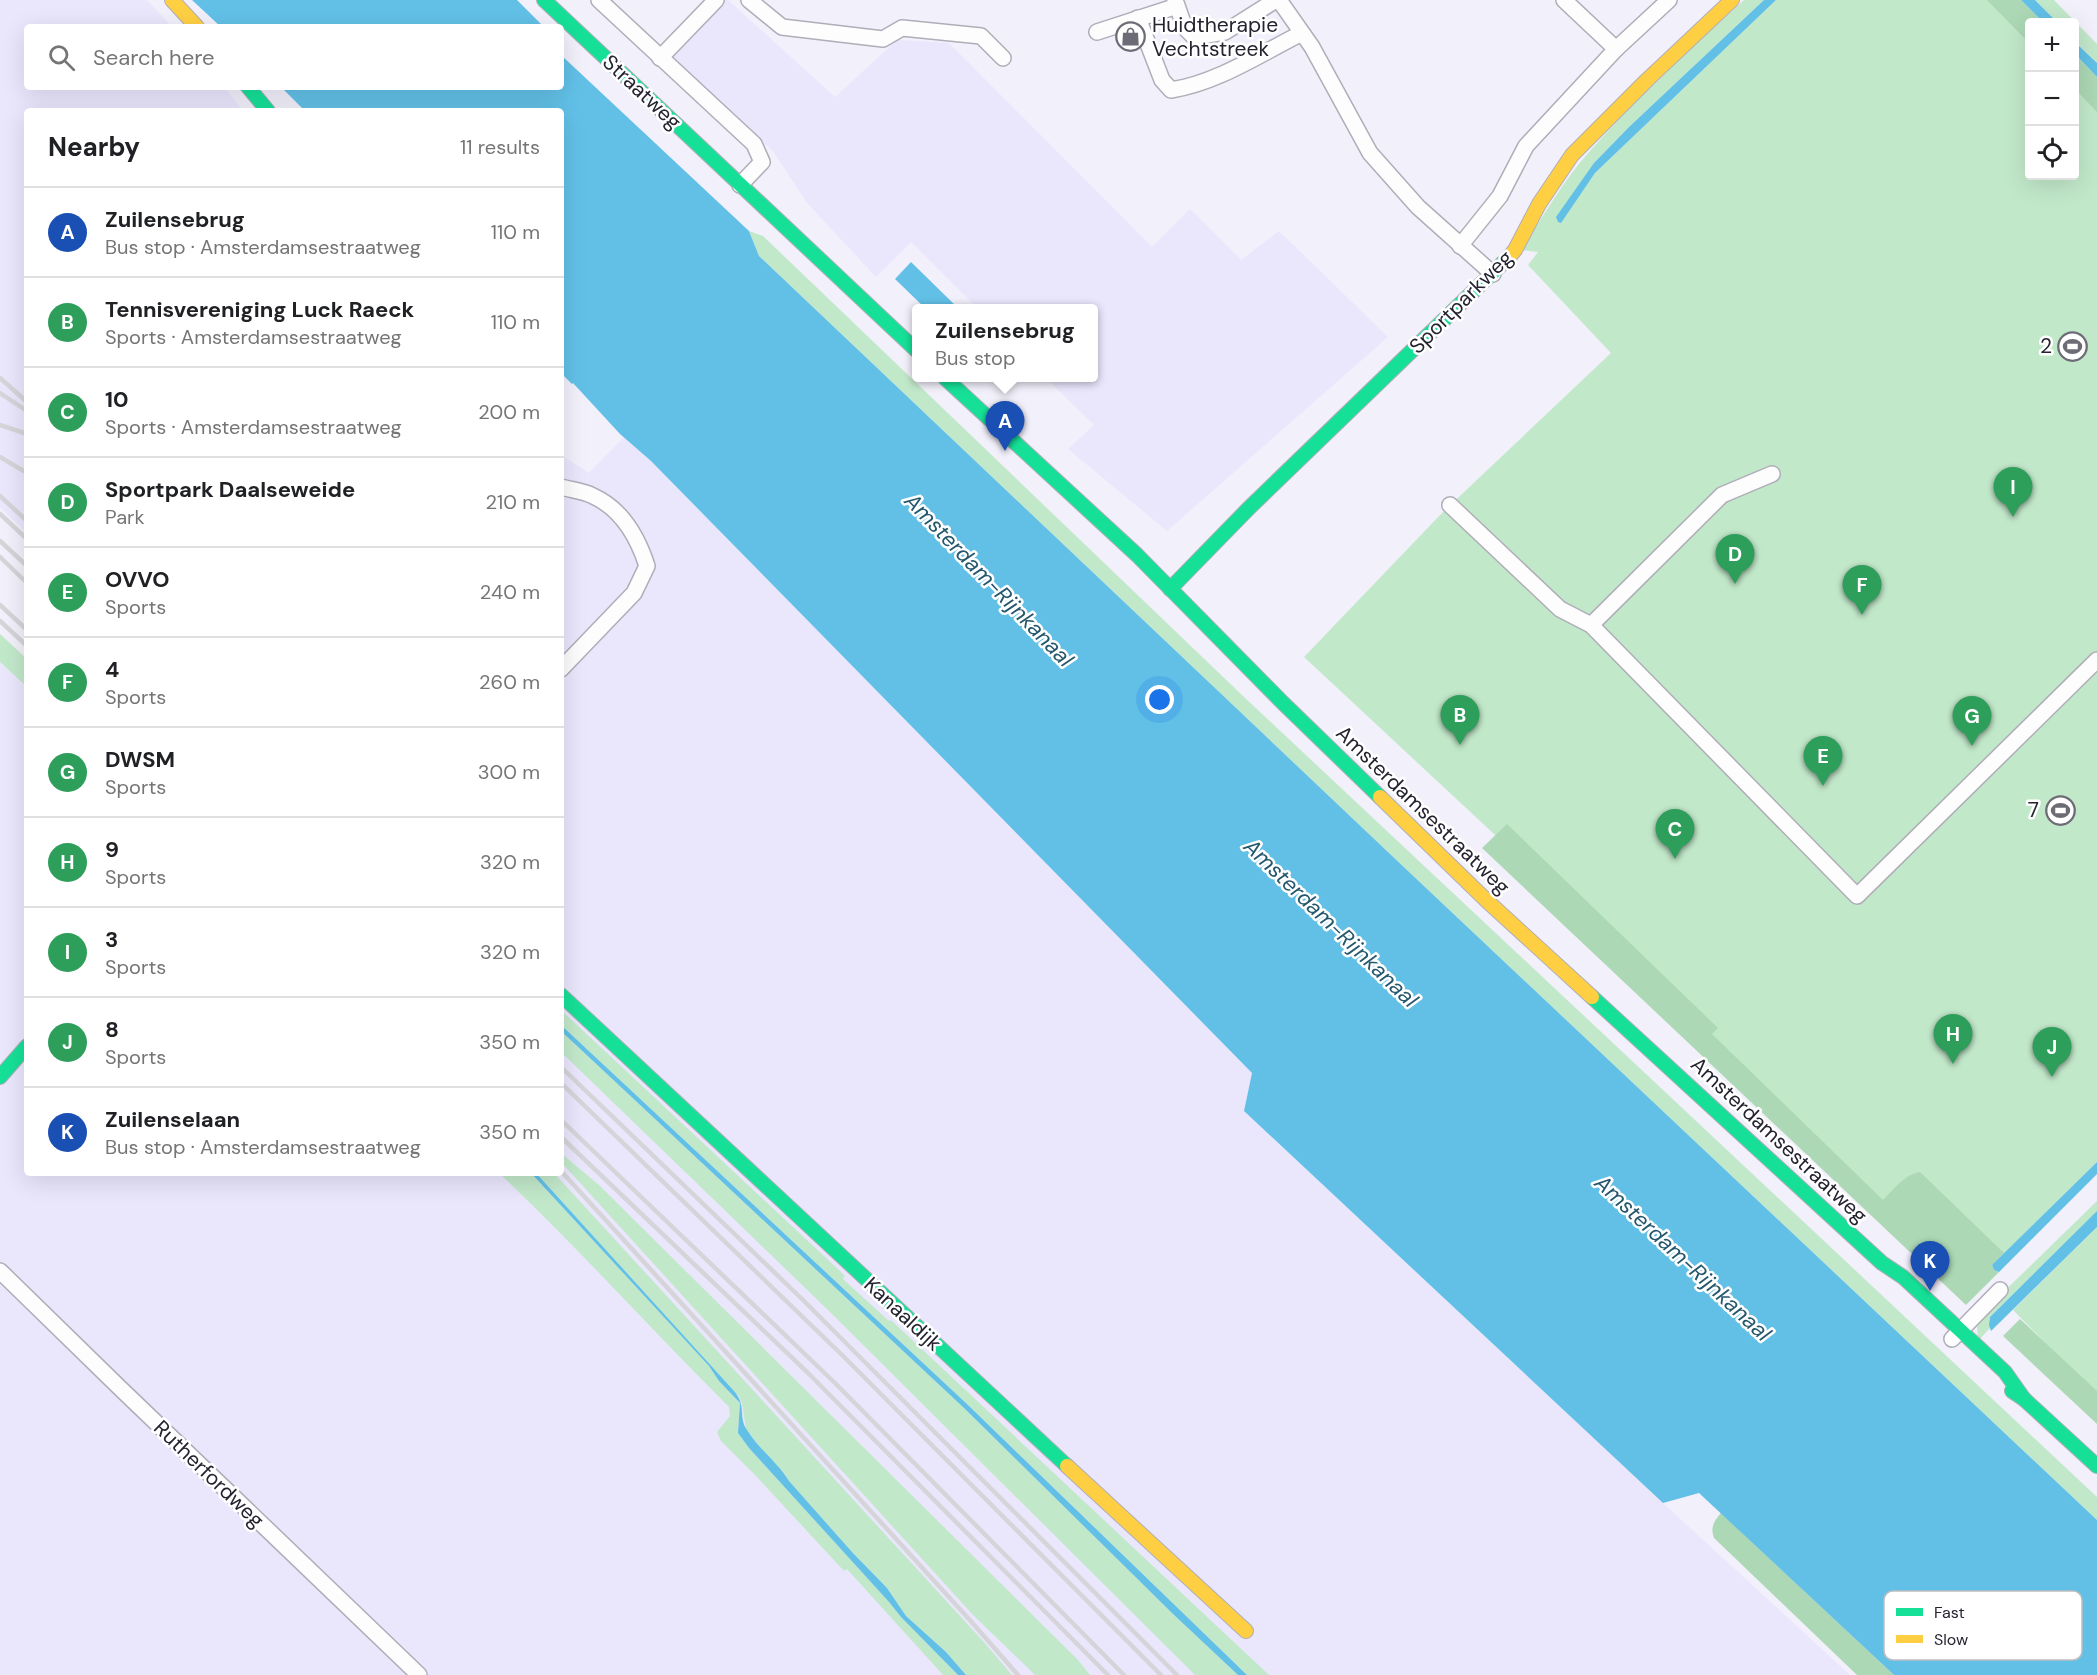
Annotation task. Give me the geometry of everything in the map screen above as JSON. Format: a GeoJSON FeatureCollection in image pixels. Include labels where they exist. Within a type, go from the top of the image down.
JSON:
{"type":"FeatureCollection","features":[{"type":"Feature","properties":{"kind":"main road"},"geometry":{"type":"LineString","coordinates":[[172,0],[194,24]]}},
{"type":"Feature","properties":{"kind":"main road","name":"Straatweg"},"geometry":{"type":"LineString","coordinates":[[544,0],[912,346]]}},
{"type":"Feature","properties":{"kind":"main road","name":"Sportparkweg"},"geometry":{"type":"LineString","coordinates":[[1170,589],[1248,508],[1493,274],[1515,250],[1539,204],[1572,155],[1732,0]]}},
{"type":"Feature","properties":{"kind":"main road"},"geometry":{"type":"LineString","coordinates":[[250,90],[266,108]]}},
{"type":"Feature","properties":{"kind":"main road","name":"Amsterdamsestraatweg"},"geometry":{"type":"LineString","coordinates":[[949,382],[1137,555],[1283,703],[1486,900],[1882,1263],[1894,1284],[1956,1335],[1995,1379],[2024,1399],[2097,1466]]}},
{"type":"Feature","properties":{"kind":"main road","name":"Kanaaldijk"},"geometry":{"type":"LineString","coordinates":[[564,998],[1246,1631]]}},
{"type":"Feature","properties":{"kind":"main road"},"geometry":{"type":"LineString","coordinates":[[0,1077],[24,1049]]}},
{"type":"Feature","properties":{"kind":"street","name":"Straatweg"},"geometry":{"type":"LineString","coordinates":[[599,0],[754,144],[762,162],[740,185]]}},
{"type":"Feature","properties":{"kind":"street"},"geometry":{"type":"LineString","coordinates":[[660,58],[716,0]]}},
{"type":"Feature","properties":{"kind":"street"},"geometry":{"type":"LineString","coordinates":[[749,0],[782,27],[884,39],[902,28],[981,36],[1003,58]]}},
{"type":"Feature","properties":{"kind":"street"},"geometry":{"type":"LineString","coordinates":[[1096,32],[1176,3],[1185,28],[1194,37],[1224,32],[1277,0],[1312,47],[1370,153],[1418,207],[1493,274]]}},
{"type":"Feature","properties":{"kind":"street"},"geometry":{"type":"LineString","coordinates":[[1564,0],[1616,49]]}},
{"type":"Feature","properties":{"kind":"street","name":"Sportparkweg"},"geometry":{"type":"LineString","coordinates":[[1460,246],[1500,195],[1526,146],[1616,49],[1669,0]]}},
{"type":"Feature","properties":{"kind":"street"},"geometry":{"type":"LineString","coordinates":[[1138,18],[1162,80],[1171,90],[1187,88],[1229,70],[1302,33]]}},
{"type":"Feature","properties":{"kind":"street"},"geometry":{"type":"LineString","coordinates":[[1591,625],[1722,495],[1772,474]]}},
{"type":"Feature","properties":{"kind":"street"},"geometry":{"type":"LineString","coordinates":[[564,488],[593,496],[624,520],[640,543],[647,566],[634,593],[564,666]]}},
{"type":"Feature","properties":{"kind":"street"},"geometry":{"type":"LineString","coordinates":[[1450,505],[1560,609],[1591,625],[1857,896],[2097,660]]}},
{"type":"Feature","properties":{"kind":"street","name":"Rutherfordweg"},"geometry":{"type":"LineString","coordinates":[[0,1271],[419,1675]]}},
{"type":"Feature","properties":{"kind":"street"},"geometry":{"type":"LineString","coordinates":[[1956,1335],[2000,1290]]}},
{"type":"Feature","properties":{"kind":"shaded area"},"geometry":{"type":"Polygon","coordinates":[[[0,0],[147,0],[169,24],[24,24],[24,90],[226,90],[241,108],[24,108],[24,530],[0,507],[0,0]]]}},
{"type":"Feature","properties":{"kind":"shaded area"},"geometry":{"type":"Polygon","coordinates":[[[724,0],[728,0],[835,97],[897,40],[949,43],[1152,247],[1190,209],[1241,260],[1279,231],[1388,337],[1167,531],[1068,449],[1094,425],[1050,382],[1098,382],[1098,304],[973,304],[911,242],[876,277],[807,203],[773,151],[670,57],[724,0]]]}},
{"type":"Feature","properties":{"kind":"shaded area"},"geometry":{"type":"Polygon","coordinates":[[[624,437],[651,461],[1252,1073],[1244,1111],[1850,1675],[0,1675],[0,662],[24,684],[24,1176],[564,1176],[564,457],[589,473],[624,437]]]}},
{"type":"Feature","properties":{"kind":"green space"},"geometry":{"type":"Polygon","coordinates":[[[1744,0],[1764,0],[1594,163],[1561,222],[1595,173],[1776,0],[2021,0],[2039,18],[2025,18],[2025,180],[2079,180],[2079,58],[2097,77],[2097,1162],[1972,1285],[1656,985],[1304,657],[1443,512],[1611,353],[1528,265],[1538,252],[1521,250],[1562,187],[1589,152],[1684,55],[1744,0]]]}},
{"type":"Feature","properties":{"kind":"green space"},"geometry":{"type":"Polygon","coordinates":[[[1987,0],[2021,0],[2039,18],[2025,18],[2025,39],[1987,0]]]}},
{"type":"Feature","properties":{"kind":"green space"},"geometry":{"type":"Polygon","coordinates":[[[2035,0],[2054,0],[2072,18],[2053,18],[2035,0]]]}},
{"type":"Feature","properties":{"kind":"green space"},"geometry":{"type":"Polygon","coordinates":[[[2079,26],[2097,44],[2097,63],[2079,45],[2079,26]]]}},
{"type":"Feature","properties":{"kind":"green space"},"geometry":{"type":"Polygon","coordinates":[[[2079,59],[2097,77],[2097,112],[2079,93],[2079,59]]]}},
{"type":"Feature","properties":{"kind":"green space"},"geometry":{"type":"Polygon","coordinates":[[[749,231],[763,236],[912,379],[912,382],[915,382],[1243,696],[2097,1497],[2097,1520],[1408,871],[759,256],[749,231]]]}},
{"type":"Feature","properties":{"kind":"green space"},"geometry":{"type":"Polygon","coordinates":[[[0,634],[24,656],[24,684],[0,662],[0,634]]]}},
{"type":"Feature","properties":{"kind":"green space"},"geometry":{"type":"Polygon","coordinates":[[[1507,824],[1718,1028],[1712,1034],[1883,1200],[1904,1179],[1920,1172],[2004,1253],[1992,1265],[1994,1270],[1999,1272],[1966,1305],[1482,848],[1507,824]]]}},
{"type":"Feature","properties":{"kind":"green space"},"geometry":{"type":"Polygon","coordinates":[[[564,1013],[840,1271],[845,1276],[843,1279],[889,1321],[891,1320],[1269,1675],[1247,1675],[968,1405],[564,1028],[564,1013]]]}},
{"type":"Feature","properties":{"kind":"green space"},"geometry":{"type":"Polygon","coordinates":[[[564,1034],[964,1408],[1238,1675],[1195,1675],[831,1313],[564,1055],[564,1034]]]}},
{"type":"Feature","properties":{"kind":"green space"},"geometry":{"type":"Polygon","coordinates":[[[564,1156],[599,1185],[1078,1660],[1090,1675],[1035,1675],[973,1615],[564,1165],[564,1156]]]}},
{"type":"Feature","properties":{"kind":"green space"},"geometry":{"type":"Polygon","coordinates":[[[502,1176],[534,1176],[709,1366],[719,1381],[740,1403],[738,1433],[749,1448],[901,1617],[958,1675],[943,1675],[847,1569],[844,1571],[721,1441],[717,1432],[730,1416],[729,1407],[502,1176]]]}},
{"type":"Feature","properties":{"kind":"green space"},"geometry":{"type":"Polygon","coordinates":[[[539,1176],[557,1176],[1012,1675],[966,1675],[946,1652],[906,1616],[887,1588],[772,1462],[746,1429],[739,1397],[539,1176]]]}},
{"type":"Feature","properties":{"kind":"green space"},"geometry":{"type":"Polygon","coordinates":[[[2097,1201],[2097,1212],[1990,1317],[1990,1328],[1978,1341],[1977,1326],[1986,1309],[2097,1201]]]}},
{"type":"Feature","properties":{"kind":"green space"},"geometry":{"type":"Polygon","coordinates":[[[2097,1227],[2097,1395],[2013,1310],[2097,1227]]]}},
{"type":"Feature","properties":{"kind":"green space"},"geometry":{"type":"Polygon","coordinates":[[[2020,1319],[2097,1391],[2097,1424],[2003,1336],[2020,1319]]]}},
{"type":"Feature","properties":{"kind":"green space"},"geometry":{"type":"Polygon","coordinates":[[[1721,1513],[1894,1675],[1857,1675],[1714,1538],[1713,1524],[1721,1513]]]}},
{"type":"Feature","properties":{"kind":"water"},"geometry":{"type":"Polygon","coordinates":[[[192,0],[540,0],[543,24],[218,24],[192,0]]]}},
{"type":"Feature","properties":{"kind":"water"},"geometry":{"type":"Polygon","coordinates":[[[1764,0],[1776,0],[1595,173],[1561,223],[1558,222],[1556,217],[1594,163],[1764,0]]]}},
{"type":"Feature","properties":{"kind":"water"},"geometry":{"type":"Polygon","coordinates":[[[2021,0],[2035,0],[2053,18],[2039,18],[2021,0]]]}},
{"type":"Feature","properties":{"kind":"water"},"geometry":{"type":"Polygon","coordinates":[[[2079,46],[2097,63],[2097,77],[2079,58],[2079,46]]]}},
{"type":"Feature","properties":{"kind":"water","name":"Amsterdam-Rijnkanaal"},"geometry":{"type":"Polygon","coordinates":[[[564,58],[749,231],[759,256],[2097,1520],[2097,1675],[1894,1675],[1699,1493],[1663,1503],[1244,1111],[1252,1073],[651,461],[620,434],[564,376],[564,108],[302,108],[284,90],[564,90],[564,58]]]}},
{"type":"Feature","properties":{"kind":"water"},"geometry":{"type":"Polygon","coordinates":[[[911,262],[954,304],[921,304],[895,279],[911,262]]]}},
{"type":"Feature","properties":{"kind":"water"},"geometry":{"type":"Polygon","coordinates":[[[564,1028],[968,1405],[1247,1675],[1238,1675],[1173,1614],[964,1408],[564,1034],[564,1028]]]}},
{"type":"Feature","properties":{"kind":"water"},"geometry":{"type":"Polygon","coordinates":[[[2097,1162],[2097,1174],[1999,1272],[1994,1270],[1992,1265],[2097,1162]]]}},
{"type":"Feature","properties":{"kind":"water"},"geometry":{"type":"Polygon","coordinates":[[[534,1176],[539,1176],[734,1391],[740,1402],[744,1425],[752,1437],[852,1552],[887,1588],[906,1616],[946,1652],[966,1675],[958,1675],[901,1617],[749,1448],[738,1433],[740,1403],[719,1381],[709,1366],[534,1176]]]}},
{"type":"Feature","properties":{"kind":"water"},"geometry":{"type":"Polygon","coordinates":[[[2097,1211],[2097,1227],[1991,1331],[1990,1317],[2097,1211]]]}},
{"type":"Feature","properties":{"kind":"pier"},"geometry":{"type":"Polygon","coordinates":[[[517,0],[543,0],[546,24],[541,24],[517,0]]]}},
{"type":"Feature","properties":{"kind":"railway"},"geometry":{"type":"LineString","coordinates":[[0,378],[24,399]]}},
{"type":"Feature","properties":{"kind":"railway"},"geometry":{"type":"LineString","coordinates":[[0,393],[24,409]]}},
{"type":"Feature","properties":{"kind":"railway"},"geometry":{"type":"LineString","coordinates":[[0,425],[24,433]]}},
{"type":"Feature","properties":{"kind":"railway"},"geometry":{"type":"LineString","coordinates":[[0,457],[24,471]]}},
{"type":"Feature","properties":{"kind":"railway"},"geometry":{"type":"LineString","coordinates":[[0,496],[24,518]]}},
{"type":"Feature","properties":{"kind":"railway"},"geometry":{"type":"LineString","coordinates":[[0,514],[24,536]]}},
{"type":"Feature","properties":{"kind":"railway"},"geometry":{"type":"LineString","coordinates":[[0,541],[24,563]]}},
{"type":"Feature","properties":{"kind":"railway"},"geometry":{"type":"LineString","coordinates":[[0,557],[24,580]]}},
{"type":"Feature","properties":{"kind":"railway"},"geometry":{"type":"LineString","coordinates":[[0,605],[24,627]]}},
{"type":"Feature","properties":{"kind":"railway"},"geometry":{"type":"LineString","coordinates":[[0,621],[24,643]]}},
{"type":"Feature","properties":{"kind":"railway"},"geometry":{"type":"LineString","coordinates":[[564,1070],[802,1299],[1177,1675]]}},
{"type":"Feature","properties":{"kind":"railway"},"geometry":{"type":"LineString","coordinates":[[564,1086],[841,1354],[1161,1675]]}},
{"type":"Feature","properties":{"kind":"railway"},"geometry":{"type":"LineString","coordinates":[[564,1123],[836,1384],[1124,1675]]}},
{"type":"Feature","properties":{"kind":"railway"},"geometry":{"type":"LineString","coordinates":[[564,1140],[807,1372],[1108,1675]]}},
{"type":"Feature","properties":{"kind":"railway"},"geometry":{"type":"LineString","coordinates":[[564,1174],[1018,1675]]}},
{"type":"Feature","properties":{"kind":"traffic: fast"},"geometry":{"type":"LineString","coordinates":[[544,0],[912,346]]}},
{"type":"Feature","properties":{"kind":"traffic: fast"},"geometry":{"type":"LineString","coordinates":[[250,90],[266,108]]}},
{"type":"Feature","properties":{"kind":"traffic: fast"},"geometry":{"type":"LineString","coordinates":[[1170,589],[1249,508],[1509,257]]}},
{"type":"Feature","properties":{"kind":"traffic: fast"},"geometry":{"type":"LineString","coordinates":[[949,382],[1137,555],[1283,703],[1380,797]]}},
{"type":"Feature","properties":{"kind":"traffic: fast"},"geometry":{"type":"LineString","coordinates":[[1592,997],[1882,1263],[1903,1277],[2005,1372],[2024,1399]]}},
{"type":"Feature","properties":{"kind":"traffic: fast"},"geometry":{"type":"LineString","coordinates":[[564,998],[1067,1466]]}},
{"type":"Feature","properties":{"kind":"traffic: fast"},"geometry":{"type":"LineString","coordinates":[[0,1077],[24,1049]]}},
{"type":"Feature","properties":{"kind":"traffic: fast"},"geometry":{"type":"LineString","coordinates":[[2012,1391],[2024,1399],[2097,1466]]}},
{"type":"Feature","properties":{"kind":"traffic: slow"},"geometry":{"type":"LineString","coordinates":[[172,0],[194,24]]}},
{"type":"Feature","properties":{"kind":"traffic: slow"},"geometry":{"type":"LineString","coordinates":[[1509,257],[1539,204],[1572,155],[1732,0]]}},
{"type":"Feature","properties":{"kind":"traffic: slow"},"geometry":{"type":"LineString","coordinates":[[1380,797],[1486,900],[1592,997]]}},
{"type":"Feature","properties":{"kind":"traffic: slow"},"geometry":{"type":"LineString","coordinates":[[1067,1466],[1246,1631]]}},
{"type":"Feature","properties":{"kind":"place","name":"Huidtherapie Vechtstreek"},"geometry":{"type":"Point","coordinates":[1131,37]}},
{"type":"Feature","properties":{"kind":"place","name":"2"},"geometry":{"type":"Point","coordinates":[2073,346]}},
{"type":"Feature","properties":{"kind":"place","name":"Zuilensebrug"},"geometry":{"type":"Point","coordinates":[1005,451]}},
{"type":"Feature","properties":{"kind":"place","name":"3"},"geometry":{"type":"Point","coordinates":[2013,517]}},
{"type":"Feature","properties":{"kind":"place","name":"Sportpark Daalseweide"},"geometry":{"type":"Point","coordinates":[1735,584]}},
{"type":"Feature","properties":{"kind":"place","name":"4"},"geometry":{"type":"Point","coordinates":[1862,615]}},
{"type":"Feature","properties":{"kind":"place","name":"Tennisvereniging Luck Raeck"},"geometry":{"type":"Point","coordinates":[1460,745]}},
{"type":"Feature","properties":{"kind":"place","name":"DWSM"},"geometry":{"type":"Point","coordinates":[1972,746]}},
{"type":"Feature","properties":{"kind":"place","name":"OVVO"},"geometry":{"type":"Point","coordinates":[1823,786]}},
{"type":"Feature","properties":{"kind":"place","name":"7"},"geometry":{"type":"Point","coordinates":[2060,810]}},
{"type":"Feature","properties":{"kind":"place","name":"10"},"geometry":{"type":"Point","coordinates":[1675,859]}},
{"type":"Feature","properties":{"kind":"place","name":"9"},"geometry":{"type":"Point","coordinates":[1953,1064]}},
{"type":"Feature","properties":{"kind":"place","name":"8"},"geometry":{"type":"Point","coordinates":[2052,1077]}},
{"type":"Feature","properties":{"kind":"place","name":"Zuilenselaan"},"geometry":{"type":"Point","coordinates":[1930,1291]}}]}
